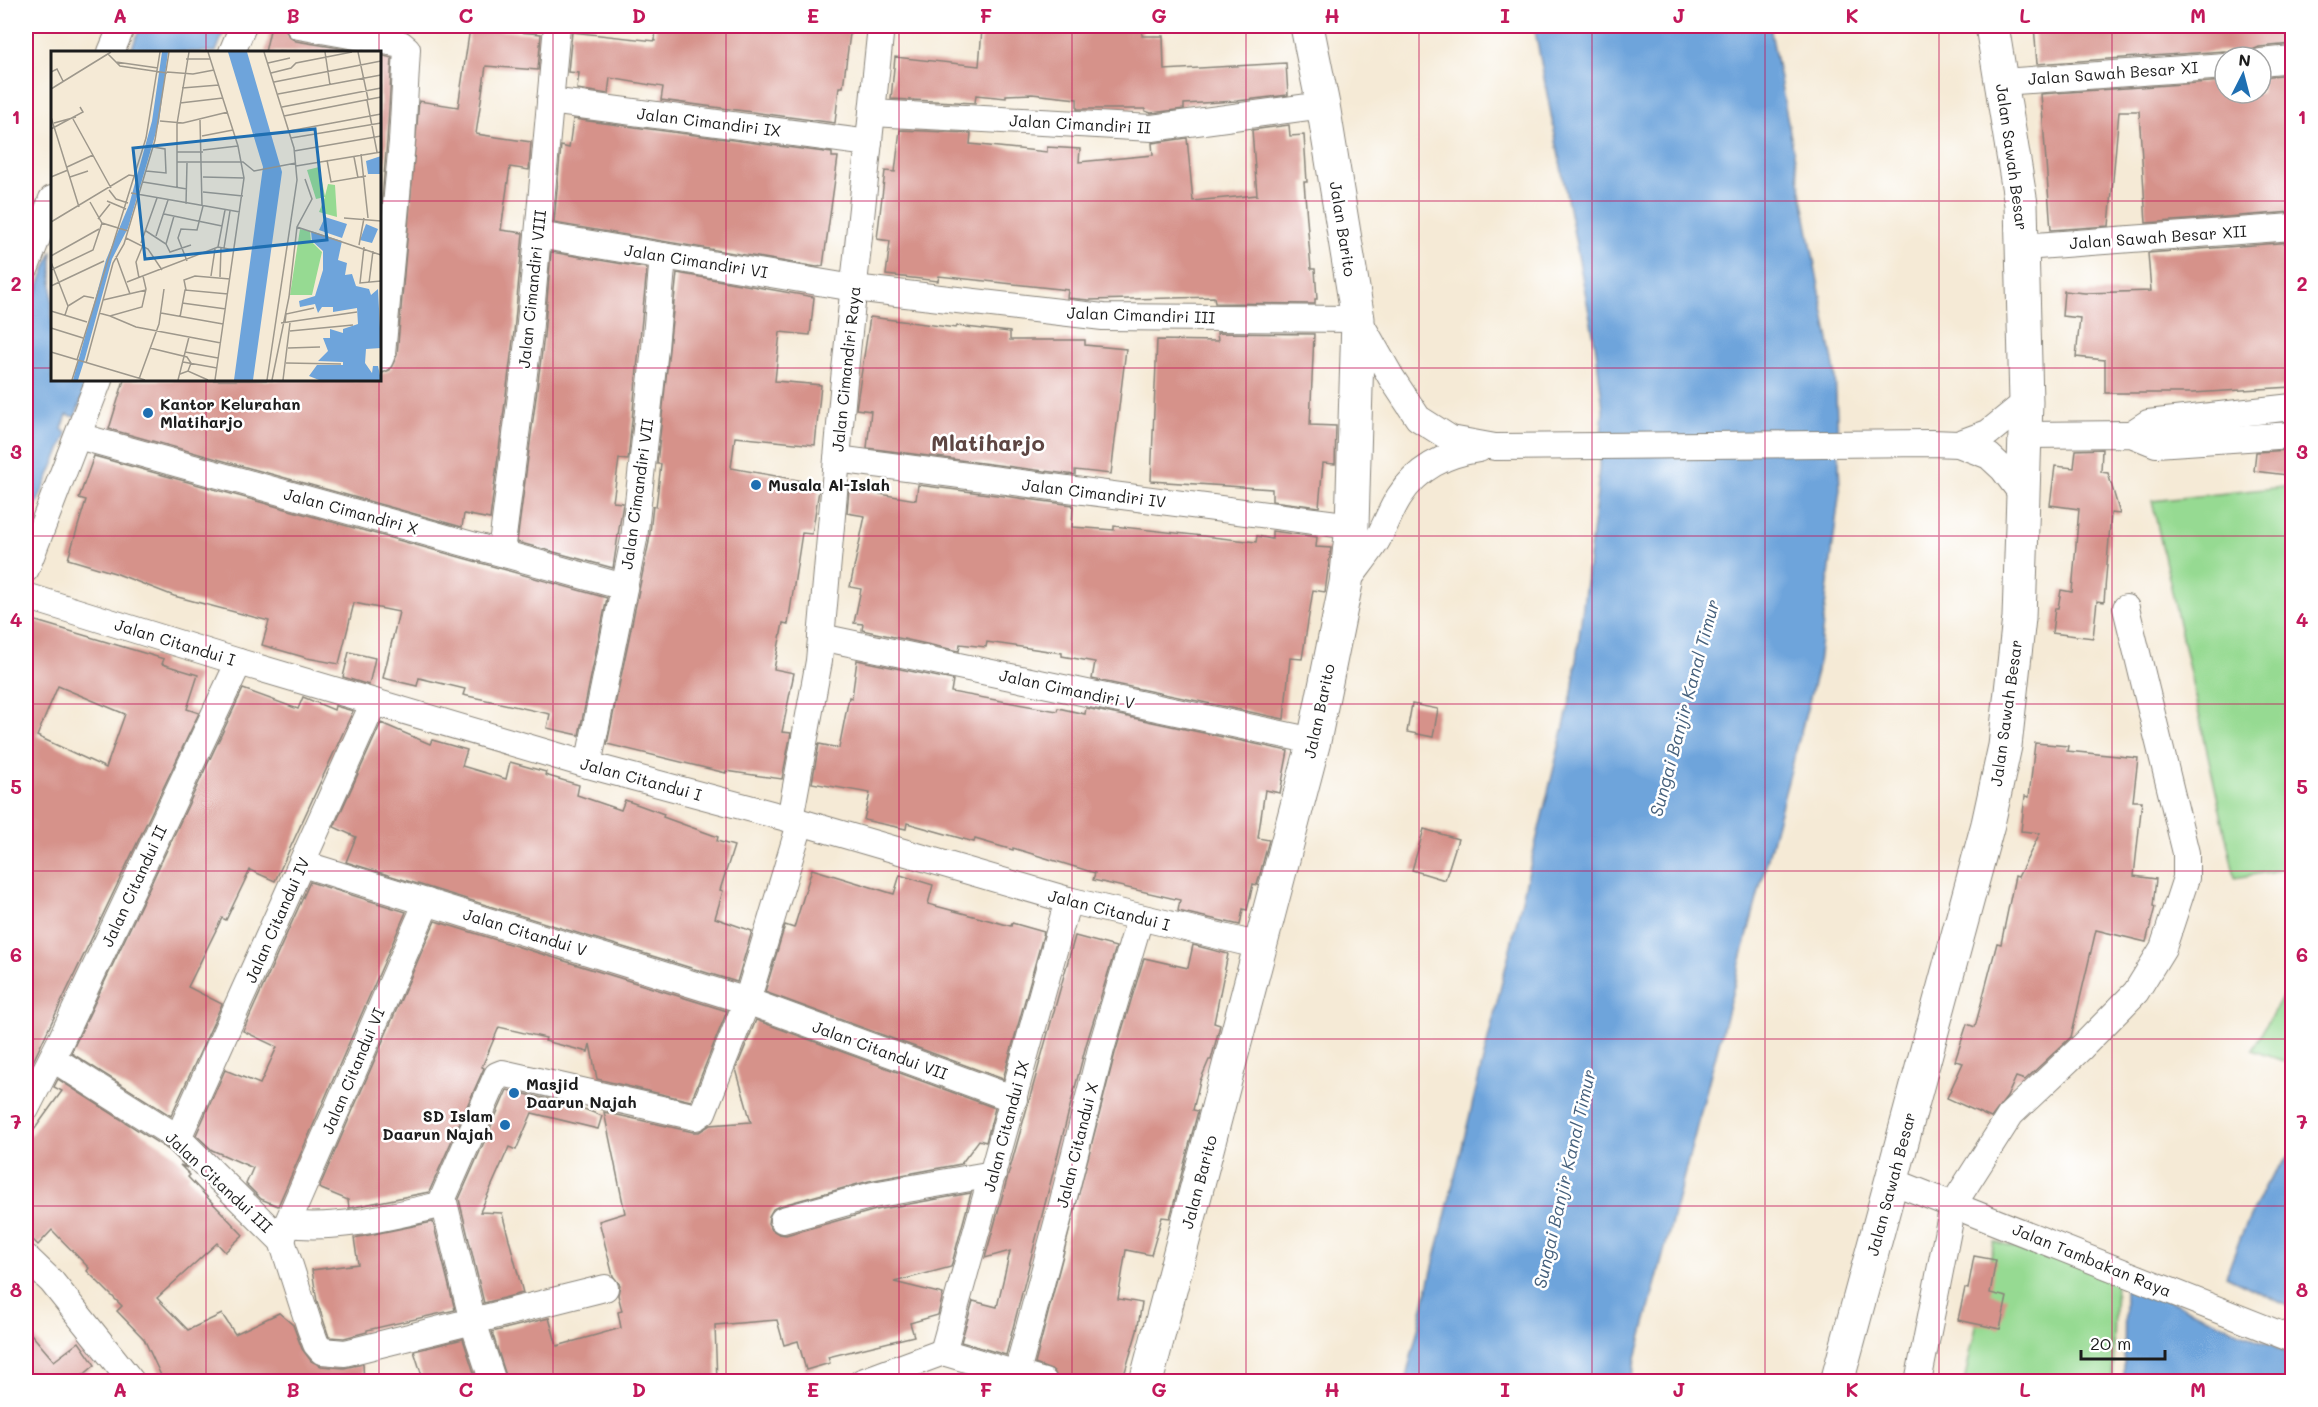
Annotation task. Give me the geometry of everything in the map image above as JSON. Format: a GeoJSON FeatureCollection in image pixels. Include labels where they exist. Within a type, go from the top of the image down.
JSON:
{"type":"FeatureCollection","features":[{"type":"Feature","properties":{"kind":"street"},"geometry":{"type":"LineString","coordinates":[[111,51],[122,26]]}},
{"type":"Feature","properties":{"kind":"street"},"geometry":{"type":"LineString","coordinates":[[232,51],[243,26]]}},
{"type":"Feature","properties":{"kind":"street"},"geometry":{"type":"LineString","coordinates":[[299,26],[401,44],[406,49],[400,165],[381,354]]}},
{"type":"Feature","properties":{"kind":"street","name":"Jalan Cimandiri VIII"},"geometry":{"type":"LineString","coordinates":[[501,552],[529,334],[556,26]]}},
{"type":"Feature","properties":{"kind":"street","name":"Jalan Cimandiri Raya"},"geometry":{"type":"LineString","coordinates":[[444,1204],[446,1188],[496,1075],[500,1073],[696,1117],[704,1112],[747,1001],[795,822],[819,662],[881,26]]}},
{"type":"Feature","properties":{"kind":"street","name":"Jalan Barito"},"geometry":{"type":"LineString","coordinates":[[1146,1382],[1314,741],[1346,583],[1352,526],[1358,319],[1323,105],[1307,26]]}},
{"type":"Feature","properties":{"kind":"street","name":"Jalan Sawah Besar"},"geometry":{"type":"LineString","coordinates":[[1837,1382],[1988,824],[2005,746],[2019,618],[2025,498],[2026,402],[2021,204],[1992,26]]}},
{"type":"Feature","properties":{"kind":"street"},"geometry":{"type":"LineString","coordinates":[[2273,61],[2292,59]]}},
{"type":"Feature","properties":{"kind":"street","name":"Jalan Sawah Besar XI"},"geometry":{"type":"LineString","coordinates":[[2002,82],[2213,67]]}},
{"type":"Feature","properties":{"kind":"street","name":"Jalan Cimandiri IX"},"geometry":{"type":"LineString","coordinates":[[550,101],[869,143]]}},
{"type":"Feature","properties":{"kind":"street","name":"Jalan Cimandiri II"},"geometry":{"type":"LineString","coordinates":[[872,113],[1152,128],[1323,105]]}},
{"type":"Feature","properties":{"kind":"street"},"geometry":{"type":"LineString","coordinates":[[26,267],[51,202]]}},
{"type":"Feature","properties":{"kind":"street","name":"Jalan Sawah Besar XII"},"geometry":{"type":"LineString","coordinates":[[2023,247],[2292,227]]}},
{"type":"Feature","properties":{"kind":"street","name":"Jalan Cimandiri VI"},"geometry":{"type":"LineString","coordinates":[[538,235],[854,288]]}},
{"type":"Feature","properties":{"kind":"street","name":"Jalan Cimandiri VII"},"geometry":{"type":"LineString","coordinates":[[588,765],[634,539],[656,348],[663,256]]}},
{"type":"Feature","properties":{"kind":"street","name":"Jalan Cimandiri III"},"geometry":{"type":"LineString","coordinates":[[854,288],[1103,317],[1358,319]]}},
{"type":"Feature","properties":{"kind":"street"},"geometry":{"type":"LineString","coordinates":[[1358,319],[1391,377],[1418,418],[1451,440],[1495,447]]}},
{"type":"Feature","properties":{"kind":"street"},"geometry":{"type":"LineString","coordinates":[[26,569],[99,381]]}},
{"type":"Feature","properties":{"kind":"street"},"geometry":{"type":"LineString","coordinates":[[1958,444],[1988,433],[2026,402]]}},
{"type":"Feature","properties":{"kind":"street"},"geometry":{"type":"LineString","coordinates":[[2131,434],[2148,423],[2292,407]]}},
{"type":"Feature","properties":{"kind":"street"},"geometry":{"type":"LineString","coordinates":[[2025,435],[2131,434],[2156,444],[2292,435]]}},
{"type":"Feature","properties":{"kind":"street","name":"Jalan Cimandiri X"},"geometry":{"type":"LineString","coordinates":[[78,436],[624,587]]}},
{"type":"Feature","properties":{"kind":"street"},"geometry":{"type":"LineString","coordinates":[[1346,583],[1375,544],[1400,496],[1413,480],[1430,465],[1456,452],[1495,447],[1958,444],[1989,456],[2025,498]]}},
{"type":"Feature","properties":{"kind":"street","name":"Jalan Cimandiri IV"},"geometry":{"type":"LineString","coordinates":[[837,459],[1352,526]]}},
{"type":"Feature","properties":{"kind":"street","name":"Jalan Citandui I"},"geometry":{"type":"LineString","coordinates":[[26,596],[239,662],[588,765],[1068,900],[1261,946]]}},
{"type":"Feature","properties":{"kind":"street"},"geometry":{"type":"LineString","coordinates":[[1918,1382],[1953,1205],[2011,1114],[2136,992],[2163,948],[2186,878],[2186,853],[2126,608]]}},
{"type":"Feature","properties":{"kind":"street","name":"Jalan Cimandiri V"},"geometry":{"type":"LineString","coordinates":[[821,637],[1314,741]]}},
{"type":"Feature","properties":{"kind":"street","name":"Jalan Citandui II"},"geometry":{"type":"LineString","coordinates":[[26,1109],[239,662]]}},
{"type":"Feature","properties":{"kind":"street","name":"Jalan Citandui IV"},"geometry":{"type":"LineString","coordinates":[[178,1138],[374,702]]}},
{"type":"Feature","properties":{"kind":"street","name":"Jalan Citandui V"},"geometry":{"type":"LineString","coordinates":[[303,864],[747,1001]]}},
{"type":"Feature","properties":{"kind":"street","name":"Jalan Citandui IX"},"geometry":{"type":"LineString","coordinates":[[961,1364],[993,1174],[1068,900]]}},
{"type":"Feature","properties":{"kind":"street","name":"Jalan Citandui VI"},"geometry":{"type":"LineString","coordinates":[[284,1233],[427,902]]}},
{"type":"Feature","properties":{"kind":"street","name":"Jalan Citandui X"},"geometry":{"type":"LineString","coordinates":[[1017,1373],[1106,1029],[1140,918]]}},
{"type":"Feature","properties":{"kind":"street","name":"Jalan Citandui VII"},"geometry":{"type":"LineString","coordinates":[[747,1001],[1014,1100]]}},
{"type":"Feature","properties":{"kind":"street","name":"Jalan Citandui III"},"geometry":{"type":"LineString","coordinates":[[52,1058],[178,1138],[284,1233],[310,1328],[316,1344],[322,1351],[345,1353],[605,1287]]}},
{"type":"Feature","properties":{"kind":"street"},"geometry":{"type":"LineString","coordinates":[[783,1220],[873,1195],[993,1174]]}},
{"type":"Feature","properties":{"kind":"street","name":"Jalan Tambakan Raya"},"geometry":{"type":"LineString","coordinates":[[1893,1181],[2292,1339]]}},
{"type":"Feature","properties":{"kind":"street"},"geometry":{"type":"LineString","coordinates":[[284,1233],[345,1224],[444,1204],[473,1322],[493,1382]]}},
{"type":"Feature","properties":{"kind":"street"},"geometry":{"type":"LineString","coordinates":[[26,1257],[52,1282],[132,1382]]}},
{"type":"Feature","properties":{"kind":"street"},"geometry":{"type":"LineString","coordinates":[[862,1382],[961,1364],[1017,1373],[1044,1382]]}},
{"type":"Feature","properties":{"kind":"green space"},"geometry":{"type":"Polygon","coordinates":[[[2292,486],[2292,868],[2235,878],[2152,501],[2292,486]]]}},
{"type":"Feature","properties":{"kind":"green space"},"geometry":{"type":"Polygon","coordinates":[[[2292,979],[2292,1064],[2252,1050],[2292,979]]]}},
{"type":"Feature","properties":{"kind":"green space"},"geometry":{"type":"Polygon","coordinates":[[[1994,1242],[2116,1276],[2113,1381],[1964,1382],[1994,1242]]]}},
{"type":"Feature","properties":{"kind":"water"},"geometry":{"type":"Polygon","coordinates":[[[141,26],[226,26],[216,51],[130,51],[141,26]]]}},
{"type":"Feature","properties":{"kind":"water","name":"Sungai Banjir Kanal Timur"},"geometry":{"type":"Polygon","coordinates":[[[1534,26],[1770,26],[1835,372],[1840,489],[1817,671],[1630,1381],[1405,1382],[1572,693],[1597,494],[1603,409],[1596,349],[1534,26]]]}},
{"type":"Feature","properties":{"kind":"water"},"geometry":{"type":"Polygon","coordinates":[[[51,254],[51,381],[89,381],[75,417],[67,415],[62,429],[67,434],[26,529],[26,320],[51,254]]]}},
{"type":"Feature","properties":{"kind":"water"},"geometry":{"type":"Polygon","coordinates":[[[2292,1152],[2292,1308],[2226,1276],[2241,1236],[2265,1185],[2292,1152]]]}},
{"type":"Feature","properties":{"kind":"water"},"geometry":{"type":"Polygon","coordinates":[[[2125,1281],[2292,1355],[2292,1381],[2124,1382],[2125,1281]]]}},
{"type":"Feature","properties":{"kind":"building"},"geometry":{"type":"Polygon","coordinates":[[[271,26],[284,26],[289,37],[296,41],[357,51],[265,51],[271,26]]]}},
{"type":"Feature","properties":{"kind":"building"},"geometry":{"type":"Polygon","coordinates":[[[656,26],[851,26],[843,87],[839,87],[835,123],[661,100],[663,87],[610,78],[608,94],[577,89],[579,73],[568,72],[572,32],[655,41],[656,26]]]}},
{"type":"Feature","properties":{"kind":"building"},"geometry":{"type":"Polygon","coordinates":[[[994,26],[1115,26],[1115,29],[1142,29],[1142,36],[1163,36],[1164,70],[1286,63],[1288,95],[1184,104],[1184,109],[1151,113],[1145,109],[1077,109],[1077,99],[1032,94],[1006,95],[1006,98],[976,95],[975,103],[891,99],[895,57],[979,66],[982,29],[995,30],[994,26]]]}},
{"type":"Feature","properties":{"kind":"building"},"geometry":{"type":"Polygon","coordinates":[[[2034,26],[2292,26],[2292,44],[2213,45],[2213,52],[2037,64],[2034,26]]]}},
{"type":"Feature","properties":{"kind":"building"},"geometry":{"type":"Polygon","coordinates":[[[470,28],[541,34],[538,70],[486,66],[476,134],[531,142],[529,170],[510,167],[501,230],[523,233],[514,332],[490,519],[464,514],[462,527],[109,429],[124,381],[381,381],[381,374],[390,370],[397,355],[419,101],[458,107],[470,28]]]}},
{"type":"Feature","properties":{"kind":"building"},"geometry":{"type":"Polygon","coordinates":[[[381,55],[392,58],[381,210],[381,55]]]}},
{"type":"Feature","properties":{"kind":"building"},"geometry":{"type":"Polygon","coordinates":[[[2292,74],[2292,212],[2146,223],[2139,111],[2119,111],[2109,226],[2051,230],[2041,94],[2213,82],[2213,105],[2273,105],[2273,76],[2292,74]]]}},
{"type":"Feature","properties":{"kind":"building"},"geometry":{"type":"Polygon","coordinates":[[[573,119],[832,153],[832,157],[838,157],[823,266],[817,267],[554,223],[561,146],[569,148],[573,119]]]}},
{"type":"Feature","properties":{"kind":"building"},"geometry":{"type":"Polygon","coordinates":[[[1289,125],[1290,136],[1304,135],[1307,182],[1304,182],[1311,269],[1315,269],[1317,299],[1315,299],[1315,304],[1215,303],[1214,297],[1089,300],[1067,298],[1068,290],[939,276],[938,281],[886,275],[890,241],[877,239],[885,171],[895,172],[900,130],[971,133],[970,144],[1047,152],[1047,147],[1080,149],[1079,162],[1153,155],[1152,143],[1187,138],[1193,201],[1257,195],[1252,130],[1289,125]]]}},
{"type":"Feature","properties":{"kind":"building"},"geometry":{"type":"Polygon","coordinates":[[[2292,242],[2292,387],[2192,393],[2105,393],[2105,360],[2076,357],[2080,318],[2062,316],[2064,291],[2085,293],[2151,291],[2148,253],[2292,242]]]}},
{"type":"Feature","properties":{"kind":"building"},"geometry":{"type":"Polygon","coordinates":[[[551,252],[647,268],[628,460],[619,459],[613,502],[623,503],[613,568],[517,542],[544,336],[551,252]]]}},
{"type":"Feature","properties":{"kind":"building"},"geometry":{"type":"Polygon","coordinates":[[[677,273],[814,297],[810,335],[780,332],[775,381],[821,385],[815,445],[735,437],[731,468],[820,484],[812,534],[802,533],[788,624],[783,623],[774,669],[794,673],[782,732],[791,733],[782,779],[726,771],[726,773],[607,744],[649,542],[653,506],[656,507],[661,464],[657,464],[677,273]]]}},
{"type":"Feature","properties":{"kind":"building"},"geometry":{"type":"Polygon","coordinates":[[[870,317],[1010,332],[1010,340],[1085,340],[1085,345],[1126,349],[1111,474],[1075,470],[1075,475],[867,448],[871,411],[856,409],[870,317]]]}},
{"type":"Feature","properties":{"kind":"building"},"geometry":{"type":"Polygon","coordinates":[[[1217,333],[1314,334],[1310,425],[1336,426],[1335,464],[1323,463],[1319,507],[1272,501],[1272,489],[1151,481],[1157,340],[1218,341],[1217,333]]]}},
{"type":"Feature","properties":{"kind":"building"},"geometry":{"type":"Polygon","coordinates":[[[2102,449],[2101,472],[2108,473],[2120,514],[2111,513],[2104,602],[2097,601],[2093,638],[2052,633],[2055,608],[2058,608],[2061,590],[2072,592],[2079,509],[2050,505],[2055,466],[2074,468],[2076,450],[2102,449]]]}},
{"type":"Feature","properties":{"kind":"building"},"geometry":{"type":"Polygon","coordinates":[[[2290,450],[2287,475],[2254,471],[2256,452],[2290,450]]]}},
{"type":"Feature","properties":{"kind":"building"},"geometry":{"type":"Polygon","coordinates":[[[94,456],[607,598],[579,735],[547,728],[550,714],[463,695],[465,689],[419,678],[417,686],[383,678],[399,612],[354,603],[339,664],[307,658],[262,645],[269,621],[174,596],[115,573],[68,559],[86,500],[79,498],[94,456]]]}},
{"type":"Feature","properties":{"kind":"building"},"geometry":{"type":"Polygon","coordinates":[[[918,485],[1073,505],[1072,527],[1114,530],[1114,526],[1256,542],[1257,536],[1272,539],[1272,531],[1317,537],[1316,547],[1331,548],[1325,592],[1313,590],[1302,659],[1290,658],[1284,719],[1092,679],[1095,662],[1062,656],[1062,653],[987,642],[986,647],[960,644],[959,651],[862,630],[863,624],[854,623],[861,589],[850,587],[865,516],[847,513],[849,489],[916,500],[918,485]]]}},
{"type":"Feature","properties":{"kind":"building"},"geometry":{"type":"Polygon","coordinates":[[[26,618],[164,659],[162,664],[198,675],[187,709],[199,713],[27,1074],[26,618]],[[58,686],[37,736],[106,768],[125,714],[58,686]]]}},
{"type":"Feature","properties":{"kind":"building"},"geometry":{"type":"Polygon","coordinates":[[[349,652],[375,658],[369,685],[343,677],[349,652]]]}},
{"type":"Feature","properties":{"kind":"building"},"geometry":{"type":"Polygon","coordinates":[[[857,660],[953,680],[951,692],[1057,711],[1058,708],[1085,714],[1086,708],[1288,751],[1280,793],[1265,790],[1258,838],[1269,840],[1257,885],[1253,884],[1247,910],[1243,909],[1240,925],[1178,911],[1180,900],[1093,880],[1095,873],[1013,848],[1013,850],[975,839],[974,842],[907,823],[906,829],[864,820],[870,793],[812,783],[819,744],[839,748],[849,697],[852,698],[857,660]]]}},
{"type":"Feature","properties":{"kind":"building"},"geometry":{"type":"Polygon","coordinates":[[[243,689],[298,709],[303,697],[334,710],[335,706],[353,711],[275,881],[250,870],[226,920],[222,918],[188,987],[222,1004],[171,1116],[71,1053],[243,689]]]}},
{"type":"Feature","properties":{"kind":"building"},"geometry":{"type":"Polygon","coordinates":[[[1412,704],[1438,709],[1433,737],[1407,732],[1412,704]]]}},
{"type":"Feature","properties":{"kind":"building"},"geometry":{"type":"Polygon","coordinates":[[[381,723],[430,744],[432,740],[467,750],[462,766],[506,779],[510,762],[546,772],[545,775],[579,785],[577,795],[621,810],[625,800],[664,814],[663,817],[718,837],[717,841],[734,846],[720,890],[723,891],[715,918],[752,931],[737,982],[346,862],[356,837],[334,827],[381,723]]]}},
{"type":"Feature","properties":{"kind":"building"},"geometry":{"type":"Polygon","coordinates":[[[2035,743],[2068,746],[2067,751],[2138,758],[2133,801],[2142,801],[2134,876],[2156,879],[2153,906],[2155,907],[2146,942],[2096,930],[2071,1037],[2025,1080],[2016,1077],[2007,1097],[1991,1118],[1947,1098],[1963,1063],[1955,1061],[1967,1024],[1975,1027],[1997,943],[2001,944],[2015,876],[2018,877],[2040,833],[2021,831],[2025,796],[2029,797],[2035,743]]]}},
{"type":"Feature","properties":{"kind":"building"},"geometry":{"type":"Polygon","coordinates":[[[1424,829],[1458,839],[1445,880],[1412,870],[1424,829]]]}},
{"type":"Feature","properties":{"kind":"building"},"geometry":{"type":"Polygon","coordinates":[[[812,869],[894,894],[900,875],[933,885],[928,904],[1011,926],[1012,923],[1044,932],[1003,1079],[765,992],[785,925],[794,928],[812,869]]]}},
{"type":"Feature","properties":{"kind":"building"},"geometry":{"type":"Polygon","coordinates":[[[310,882],[406,912],[278,1206],[261,1199],[246,1184],[253,1168],[212,1150],[196,1135],[225,1070],[260,1084],[277,1047],[243,1031],[310,882]]]}},
{"type":"Feature","properties":{"kind":"building"},"geometry":{"type":"Polygon","coordinates":[[[435,921],[727,1011],[691,1101],[597,1079],[590,1044],[588,1052],[545,1041],[546,1038],[499,1027],[482,1067],[484,1068],[429,1192],[349,1208],[348,1200],[319,1188],[435,921]]]}},
{"type":"Feature","properties":{"kind":"building"},"geometry":{"type":"Polygon","coordinates":[[[1075,936],[1116,947],[1086,1045],[1006,1355],[961,1342],[973,1301],[997,1307],[1010,1251],[985,1258],[1075,936]]]}},
{"type":"Feature","properties":{"kind":"building"},"geometry":{"type":"Polygon","coordinates":[[[1193,945],[1228,954],[1214,1023],[1220,1025],[1211,1060],[1200,1081],[1193,1110],[1198,1111],[1170,1218],[1162,1217],[1151,1255],[1126,1250],[1118,1299],[1142,1303],[1137,1331],[1122,1382],[1059,1382],[1054,1371],[1035,1364],[1115,1053],[1144,958],[1188,968],[1193,945]]]}},
{"type":"Feature","properties":{"kind":"building"},"geometry":{"type":"Polygon","coordinates":[[[756,1020],[995,1108],[986,1142],[979,1140],[961,1164],[869,1181],[779,1206],[773,1209],[769,1216],[768,1223],[772,1230],[786,1235],[876,1210],[971,1193],[951,1267],[894,1282],[943,1294],[938,1315],[910,1323],[914,1336],[828,1357],[830,1363],[806,1370],[798,1341],[784,1345],[777,1320],[715,1325],[717,1382],[508,1382],[492,1332],[549,1318],[557,1346],[621,1328],[618,1312],[622,1311],[618,1295],[620,1285],[613,1276],[599,1221],[625,1213],[604,1112],[693,1132],[699,1132],[710,1125],[751,1122],[736,1069],[756,1020]]]}},
{"type":"Feature","properties":{"kind":"building"},"geometry":{"type":"Polygon","coordinates":[[[58,1079],[169,1150],[187,1168],[180,1165],[190,1175],[188,1177],[243,1235],[225,1252],[217,1243],[157,1298],[188,1330],[222,1314],[235,1334],[279,1313],[293,1325],[302,1349],[311,1361],[321,1366],[344,1368],[363,1364],[364,1382],[164,1382],[144,1339],[117,1311],[122,1306],[87,1271],[89,1268],[52,1230],[38,1245],[26,1233],[26,1141],[62,1091],[54,1087],[58,1079]]]}},
{"type":"Feature","properties":{"kind":"building"},"geometry":{"type":"Polygon","coordinates":[[[507,1090],[574,1105],[602,1116],[598,1129],[532,1113],[516,1150],[509,1147],[480,1212],[502,1213],[523,1293],[484,1303],[459,1199],[507,1090]]]}},
{"type":"Feature","properties":{"kind":"building"},"geometry":{"type":"Polygon","coordinates":[[[433,1222],[455,1310],[367,1330],[367,1332],[344,1338],[329,1337],[317,1301],[312,1270],[358,1264],[354,1238],[433,1222]]]}},
{"type":"Feature","properties":{"kind":"building"},"geometry":{"type":"Polygon","coordinates":[[[1974,1256],[1996,1260],[1990,1293],[2007,1297],[2000,1329],[1958,1320],[1965,1288],[1968,1289],[1974,1256]]]}},
{"type":"Feature","properties":{"kind":"building"},"geometry":{"type":"Polygon","coordinates":[[[26,1328],[54,1361],[79,1342],[95,1365],[75,1382],[26,1382],[26,1328]]]}},
{"type":"Feature","properties":{"kind":"building"},"geometry":{"type":"Polygon","coordinates":[[[463,1339],[477,1382],[424,1382],[414,1351],[463,1339]]]}},
{"type":"Feature","properties":{"kind":"place","name":"Kantor Kelurahan Mlatiharjo"},"geometry":{"type":"Point","coordinates":[148,413]}},
{"type":"Feature","properties":{"kind":"place","name":"Musala Al-Islah"},"geometry":{"type":"Point","coordinates":[756,485]}},
{"type":"Feature","properties":{"kind":"place","name":"Masjid Daarun Najah"},"geometry":{"type":"Point","coordinates":[514,1093]}},
{"type":"Feature","properties":{"kind":"place","name":"SD Islam Daarun Najah"},"geometry":{"type":"Point","coordinates":[505,1125]}},
{"type":"Feature","properties":{"kind":"district","name":"Mlatiharjo"},"geometry":{"type":"Point","coordinates":[988,443]}}]}
